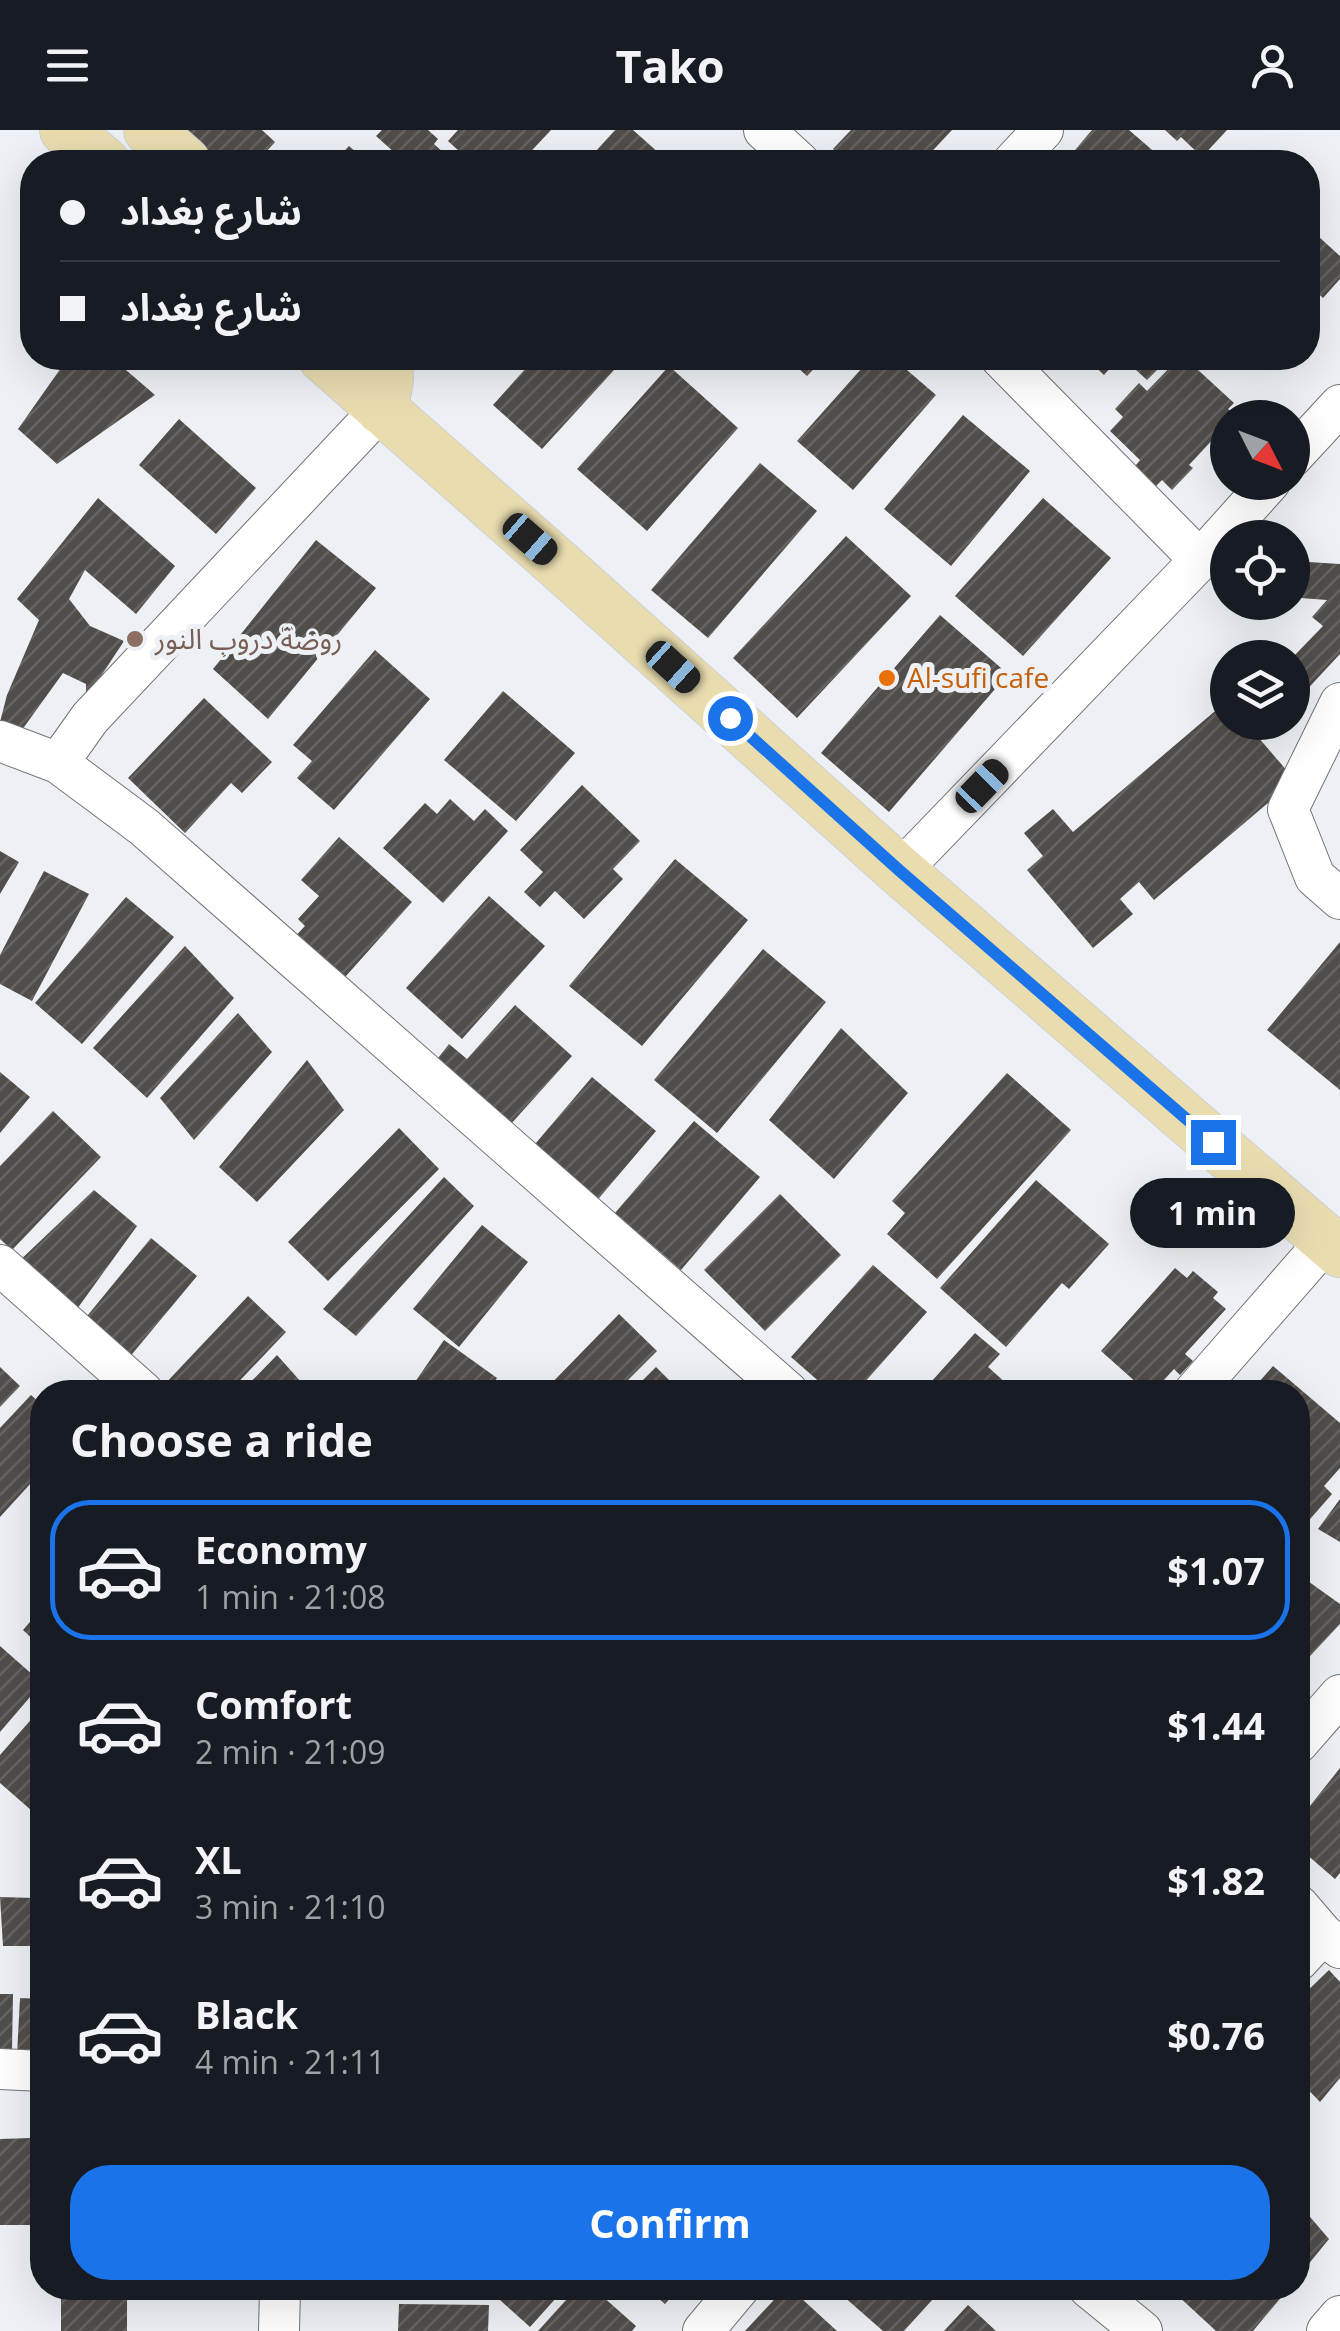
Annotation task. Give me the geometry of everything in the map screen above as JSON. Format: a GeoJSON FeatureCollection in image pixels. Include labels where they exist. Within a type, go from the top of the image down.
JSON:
{"type":"FeatureCollection","features":[{"type":"Feature","properties":{"kind":"main road"},"geometry":{"type":"LineString","coordinates":[[65,130],[89,150]]}},
{"type":"Feature","properties":{"kind":"main road"},"geometry":{"type":"LineString","coordinates":[[148,130],[171,150]]}},
{"type":"Feature","properties":{"kind":"main road"},"geometry":{"type":"LineString","coordinates":[[338,370],[900,871],[1334,1246]]}},
{"type":"Feature","properties":{"kind":"main road"},"geometry":{"type":"LineString","coordinates":[[381,408],[390,370]]}},
{"type":"Feature","properties":{"kind":"street"},"geometry":{"type":"LineString","coordinates":[[764,130],[786,150]]}},
{"type":"Feature","properties":{"kind":"street"},"geometry":{"type":"LineString","coordinates":[[802,130],[818,150]]}},
{"type":"Feature","properties":{"kind":"street"},"geometry":{"type":"LineString","coordinates":[[1023,150],[1042,130]]}},
{"type":"Feature","properties":{"kind":"street"},"geometry":{"type":"LineString","coordinates":[[1013,370],[1200,560]]}},
{"type":"Feature","properties":{"kind":"street"},"geometry":{"type":"LineString","coordinates":[[1310,438],[1340,405]]}},
{"type":"Feature","properties":{"kind":"street"},"geometry":{"type":"LineString","coordinates":[[58,763],[90,718],[381,408]]}},
{"type":"Feature","properties":{"kind":"street"},"geometry":{"type":"LineString","coordinates":[[900,871],[1254,500]]}},
{"type":"Feature","properties":{"kind":"street"},"geometry":{"type":"LineString","coordinates":[[1340,704],[1288,809],[1314,877],[1340,899]]}},
{"type":"Feature","properties":{"kind":"street"},"geometry":{"type":"LineString","coordinates":[[0,741],[58,763],[144,827],[774,1380]]}},
{"type":"Feature","properties":{"kind":"street"},"geometry":{"type":"LineString","coordinates":[[1206,1380],[1334,1246]]}},
{"type":"Feature","properties":{"kind":"street"},"geometry":{"type":"LineString","coordinates":[[0,1264],[130,1380]]}},
{"type":"Feature","properties":{"kind":"street"},"geometry":{"type":"LineString","coordinates":[[1310,1729],[1340,1695]]}},
{"type":"Feature","properties":{"kind":"street"},"geometry":{"type":"LineString","coordinates":[[0,2070],[30,2071]]}},
{"type":"Feature","properties":{"kind":"street"},"geometry":{"type":"LineString","coordinates":[[278,2331],[279,2300]]}},
{"type":"Feature","properties":{"kind":"street"},"geometry":{"type":"LineString","coordinates":[[704,2331],[730,2300]]}},
{"type":"Feature","properties":{"kind":"street"},"geometry":{"type":"LineString","coordinates":[[1104,2300],[1142,2331]]}},
{"type":"Feature","properties":{"kind":"street"},"geometry":{"type":"LineString","coordinates":[[1327,2331],[1340,2316]]}},
{"type":"Feature","properties":{"kind":"building"},"geometry":{"type":"Polygon","coordinates":[[[173,130],[262,130],[275,142],[268,150],[196,150],[173,130]]]}},
{"type":"Feature","properties":{"kind":"building"},"geometry":{"type":"Polygon","coordinates":[[[382,130],[428,130],[438,139],[434,144],[441,150],[392,150],[376,136],[382,130]]]}},
{"type":"Feature","properties":{"kind":"building"},"geometry":{"type":"Polygon","coordinates":[[[458,130],[551,130],[532,150],[458,150],[448,141],[458,130]]]}},
{"type":"Feature","properties":{"kind":"building"},"geometry":{"type":"Polygon","coordinates":[[[615,130],[633,130],[656,150],[597,150],[615,130]]]}},
{"type":"Feature","properties":{"kind":"building"},"geometry":{"type":"Polygon","coordinates":[[[851,130],[952,130],[933,150],[833,149],[851,130]]]}},
{"type":"Feature","properties":{"kind":"building"},"geometry":{"type":"Polygon","coordinates":[[[1092,130],[1129,130],[1152,150],[1075,150],[1092,130]]]}},
{"type":"Feature","properties":{"kind":"building"},"geometry":{"type":"Polygon","coordinates":[[[1165,130],[1227,130],[1208,150],[1195,150],[1181,137],[1177,141],[1165,130]]]}},
{"type":"Feature","properties":{"kind":"building"},"geometry":{"type":"Polygon","coordinates":[[[1320,238],[1340,256],[1340,279],[1323,298],[1320,238]]]}},
{"type":"Feature","properties":{"kind":"building"},"geometry":{"type":"Polygon","coordinates":[[[60,370],[126,370],[155,395],[57,464],[18,429],[60,370]]]}},
{"type":"Feature","properties":{"kind":"building"},"geometry":{"type":"Polygon","coordinates":[[[524,370],[614,370],[542,449],[493,405],[524,370]]]}},
{"type":"Feature","properties":{"kind":"building"},"geometry":{"type":"Polygon","coordinates":[[[665,370],[673,370],[738,428],[647,531],[577,469],[665,370]]]}},
{"type":"Feature","properties":{"kind":"building"},"geometry":{"type":"Polygon","coordinates":[[[860,370],[907,370],[936,395],[853,490],[797,441],[860,370]]]}},
{"type":"Feature","properties":{"kind":"building"},"geometry":{"type":"Polygon","coordinates":[[[1136,370],[1157,370],[1147,380],[1136,370]]]}},
{"type":"Feature","properties":{"kind":"building"},"geometry":{"type":"Polygon","coordinates":[[[1167,370],[1198,370],[1231,400],[1210,400],[1210,442],[1172,490],[1162,480],[1156,486],[1135,466],[1140,460],[1110,431],[1123,417],[1115,409],[1139,383],[1147,391],[1167,370]]]}},
{"type":"Feature","properties":{"kind":"building"},"geometry":{"type":"Polygon","coordinates":[[[963,415],[1030,471],[951,566],[884,509],[963,415]]]}},
{"type":"Feature","properties":{"kind":"building"},"geometry":{"type":"Polygon","coordinates":[[[179,419],[256,488],[216,534],[139,465],[179,419]]]}},
{"type":"Feature","properties":{"kind":"building"},"geometry":{"type":"Polygon","coordinates":[[[760,463],[817,511],[708,638],[651,590],[760,463]]]}},
{"type":"Feature","properties":{"kind":"building"},"geometry":{"type":"Polygon","coordinates":[[[98,498],[175,566],[136,614],[85,570],[69,599],[90,626],[124,641],[86,699],[86,684],[63,673],[14,741],[0,722],[7,695],[39,620],[17,599],[98,498]]]}},
{"type":"Feature","properties":{"kind":"building"},"geometry":{"type":"Polygon","coordinates":[[[1043,498],[1111,558],[1023,656],[955,596],[1043,498]]]}},
{"type":"Feature","properties":{"kind":"building"},"geometry":{"type":"Polygon","coordinates":[[[846,536],[911,596],[797,718],[733,658],[846,536]]]}},
{"type":"Feature","properties":{"kind":"building"},"geometry":{"type":"Polygon","coordinates":[[[316,540],[376,588],[268,719],[213,669],[316,540]]]}},
{"type":"Feature","properties":{"kind":"building"},"geometry":{"type":"Polygon","coordinates":[[[1310,562],[1340,564],[1340,654],[1310,686],[1309,640],[1323,626],[1312,617],[1327,600],[1310,599],[1310,562]]]}},
{"type":"Feature","properties":{"kind":"building"},"geometry":{"type":"Polygon","coordinates":[[[940,615],[1008,674],[889,812],[821,753],[940,615]]]}},
{"type":"Feature","properties":{"kind":"building"},"geometry":{"type":"Polygon","coordinates":[[[375,650],[430,699],[334,810],[297,778],[312,761],[293,745],[375,650]]]}},
{"type":"Feature","properties":{"kind":"building"},"geometry":{"type":"Polygon","coordinates":[[[503,691],[575,753],[516,821],[444,760],[503,691]]]}},
{"type":"Feature","properties":{"kind":"building"},"geometry":{"type":"Polygon","coordinates":[[[204,698],[272,762],[242,793],[231,783],[185,833],[128,778],[204,698]]]}},
{"type":"Feature","properties":{"kind":"building"},"geometry":{"type":"Polygon","coordinates":[[[1210,715],[1210,740],[1261,740],[1295,780],[1154,900],[1139,882],[1120,899],[1133,914],[1093,948],[1027,870],[1043,856],[1024,833],[1053,809],[1073,832],[1210,715]]]}},
{"type":"Feature","properties":{"kind":"building"},"geometry":{"type":"Polygon","coordinates":[[[582,785],[640,841],[613,869],[623,879],[584,919],[555,891],[540,907],[524,892],[543,872],[520,850],[582,785]]]}},
{"type":"Feature","properties":{"kind":"building"},"geometry":{"type":"Polygon","coordinates":[[[450,799],[474,821],[485,809],[508,831],[443,903],[383,848],[425,803],[437,814],[450,799]]]}},
{"type":"Feature","properties":{"kind":"building"},"geometry":{"type":"Polygon","coordinates":[[[339,837],[412,902],[338,985],[290,942],[305,926],[298,919],[319,896],[301,880],[339,837]]]}},
{"type":"Feature","properties":{"kind":"building"},"geometry":{"type":"Polygon","coordinates":[[[0,851],[19,862],[0,894],[0,851]]]}},
{"type":"Feature","properties":{"kind":"building"},"geometry":{"type":"Polygon","coordinates":[[[675,859],[748,920],[642,1046],[569,986],[675,859]]]}},
{"type":"Feature","properties":{"kind":"building"},"geometry":{"type":"Polygon","coordinates":[[[44,871],[89,894],[32,1001],[0,984],[0,955],[44,871]]]}},
{"type":"Feature","properties":{"kind":"building"},"geometry":{"type":"Polygon","coordinates":[[[489,896],[545,946],[462,1039],[406,988],[489,896]]]}},
{"type":"Feature","properties":{"kind":"building"},"geometry":{"type":"Polygon","coordinates":[[[126,897],[174,937],[82,1044],[35,1003],[126,897]]]}},
{"type":"Feature","properties":{"kind":"building"},"geometry":{"type":"Polygon","coordinates":[[[1340,942],[1340,1090],[1267,1030],[1340,942]]]}},
{"type":"Feature","properties":{"kind":"building"},"geometry":{"type":"Polygon","coordinates":[[[185,946],[234,998],[147,1098],[93,1048],[185,946]]]}},
{"type":"Feature","properties":{"kind":"building"},"geometry":{"type":"Polygon","coordinates":[[[763,949],[826,1002],[717,1133],[654,1080],[763,949]]]}},
{"type":"Feature","properties":{"kind":"building"},"geometry":{"type":"Polygon","coordinates":[[[515,1005],[572,1056],[501,1135],[438,1058],[449,1044],[467,1059],[515,1005]]]}},
{"type":"Feature","properties":{"kind":"building"},"geometry":{"type":"Polygon","coordinates":[[[238,1013],[272,1052],[194,1140],[160,1098],[238,1013]]]}},
{"type":"Feature","properties":{"kind":"building"},"geometry":{"type":"Polygon","coordinates":[[[841,1028],[908,1093],[834,1179],[769,1120],[841,1028]]]}},
{"type":"Feature","properties":{"kind":"building"},"geometry":{"type":"Polygon","coordinates":[[[307,1060],[344,1110],[257,1202],[219,1167],[307,1060]]]}},
{"type":"Feature","properties":{"kind":"building"},"geometry":{"type":"Polygon","coordinates":[[[0,1072],[30,1097],[0,1133],[0,1072]]]}},
{"type":"Feature","properties":{"kind":"building"},"geometry":{"type":"Polygon","coordinates":[[[1007,1073],[1071,1130],[937,1279],[887,1234],[905,1213],[892,1201],[1007,1073]]]}},
{"type":"Feature","properties":{"kind":"building"},"geometry":{"type":"Polygon","coordinates":[[[592,1077],[656,1131],[594,1204],[530,1150],[592,1077]]]}},
{"type":"Feature","properties":{"kind":"building"},"geometry":{"type":"Polygon","coordinates":[[[53,1111],[101,1157],[12,1250],[0,1239],[0,1166],[53,1111]]]}},
{"type":"Feature","properties":{"kind":"building"},"geometry":{"type":"Polygon","coordinates":[[[694,1121],[760,1177],[681,1270],[615,1213],[694,1121]]]}},
{"type":"Feature","properties":{"kind":"building"},"geometry":{"type":"Polygon","coordinates":[[[399,1128],[439,1169],[328,1281],[288,1242],[399,1128]]]}},
{"type":"Feature","properties":{"kind":"building"},"geometry":{"type":"Polygon","coordinates":[[[444,1177],[474,1206],[356,1336],[323,1309],[444,1177]]]}},
{"type":"Feature","properties":{"kind":"building"},"geometry":{"type":"Polygon","coordinates":[[[1036,1180],[1109,1244],[1069,1289],[1062,1283],[1006,1347],[940,1288],[1036,1180]]]}},
{"type":"Feature","properties":{"kind":"building"},"geometry":{"type":"Polygon","coordinates":[[[94,1190],[137,1226],[77,1309],[15,1265],[94,1190]]]}},
{"type":"Feature","properties":{"kind":"building"},"geometry":{"type":"Polygon","coordinates":[[[780,1194],[841,1255],[765,1331],[704,1270],[780,1194]]]}},
{"type":"Feature","properties":{"kind":"building"},"geometry":{"type":"Polygon","coordinates":[[[482,1225],[528,1262],[459,1347],[413,1309],[482,1225]]]}},
{"type":"Feature","properties":{"kind":"building"},"geometry":{"type":"Polygon","coordinates":[[[151,1238],[197,1276],[128,1359],[83,1321],[151,1238]]]}},
{"type":"Feature","properties":{"kind":"building"},"geometry":{"type":"Polygon","coordinates":[[[873,1265],[927,1312],[867,1380],[817,1380],[791,1357],[873,1265]]]}},
{"type":"Feature","properties":{"kind":"building"},"geometry":{"type":"Polygon","coordinates":[[[1175,1268],[1187,1278],[1193,1271],[1218,1292],[1213,1298],[1226,1309],[1185,1354],[1193,1361],[1180,1375],[1174,1369],[1164,1380],[1134,1380],[1101,1351],[1175,1268]]]}},
{"type":"Feature","properties":{"kind":"building"},"geometry":{"type":"Polygon","coordinates":[[[248,1296],[286,1332],[240,1380],[169,1380],[248,1296]]]}},
{"type":"Feature","properties":{"kind":"building"},"geometry":{"type":"Polygon","coordinates":[[[619,1314],[657,1351],[628,1380],[555,1380],[619,1314]]]}},
{"type":"Feature","properties":{"kind":"building"},"geometry":{"type":"Polygon","coordinates":[[[975,1333],[1000,1354],[988,1367],[1003,1380],[933,1380],[975,1333]]]}},
{"type":"Feature","properties":{"kind":"building"},"geometry":{"type":"Polygon","coordinates":[[[444,1340],[497,1378],[496,1380],[416,1380],[444,1340]]]}},
{"type":"Feature","properties":{"kind":"building"},"geometry":{"type":"Polygon","coordinates":[[[277,1355],[299,1380],[253,1380],[277,1355]]]}},
{"type":"Feature","properties":{"kind":"building"},"geometry":{"type":"Polygon","coordinates":[[[1273,1366],[1289,1380],[1261,1380],[1273,1366]]]}},
{"type":"Feature","properties":{"kind":"building"},"geometry":{"type":"Polygon","coordinates":[[[0,1367],[20,1386],[0,1407],[0,1367]]]}},
{"type":"Feature","properties":{"kind":"building"},"geometry":{"type":"Polygon","coordinates":[[[656,1367],[669,1380],[643,1380],[656,1367]]]}},
{"type":"Feature","properties":{"kind":"building"},"geometry":{"type":"Polygon","coordinates":[[[30,1396],[30,1484],[0,1517],[0,1428],[30,1396]]]}},
{"type":"Feature","properties":{"kind":"building"},"geometry":{"type":"Polygon","coordinates":[[[1310,1397],[1340,1423],[1340,1468],[1324,1486],[1332,1494],[1310,1519],[1310,1397]]]}},
{"type":"Feature","properties":{"kind":"building"},"geometry":{"type":"Polygon","coordinates":[[[1340,1499],[1340,1542],[1318,1529],[1340,1499]]]}},
{"type":"Feature","properties":{"kind":"building"},"geometry":{"type":"Polygon","coordinates":[[[1310,1583],[1340,1604],[1340,1624],[1310,1656],[1310,1583]]]}},
{"type":"Feature","properties":{"kind":"building"},"geometry":{"type":"Polygon","coordinates":[[[0,1646],[30,1672],[30,1697],[0,1732],[0,1646]]]}},
{"type":"Feature","properties":{"kind":"building"},"geometry":{"type":"Polygon","coordinates":[[[30,1721],[30,1809],[0,1783],[0,1755],[30,1721]]]}},
{"type":"Feature","properties":{"kind":"building"},"geometry":{"type":"Polygon","coordinates":[[[1340,1768],[1340,1873],[1335,1879],[1310,1857],[1310,1806],[1340,1768]]]}},
{"type":"Feature","properties":{"kind":"building"},"geometry":{"type":"Polygon","coordinates":[[[0,1897],[30,1898],[30,1946],[3,1946],[0,1897]]]}},
{"type":"Feature","properties":{"kind":"building"},"geometry":{"type":"Polygon","coordinates":[[[1329,1970],[1340,1982],[1340,2078],[1320,2102],[1310,2092],[1310,1988],[1329,1970]]]}},
{"type":"Feature","properties":{"kind":"building"},"geometry":{"type":"Polygon","coordinates":[[[0,1994],[13,1994],[12,2050],[0,2050],[0,1994]]]}},
{"type":"Feature","properties":{"kind":"building"},"geometry":{"type":"Polygon","coordinates":[[[20,1998],[30,1998],[30,2056],[17,2055],[20,1998]]]}},
{"type":"Feature","properties":{"kind":"building"},"geometry":{"type":"Polygon","coordinates":[[[30,2138],[30,2225],[0,2225],[0,2139],[30,2138]]]}},
{"type":"Feature","properties":{"kind":"building"},"geometry":{"type":"Polygon","coordinates":[[[1310,2217],[1329,2239],[1310,2262],[1310,2217]]]}},
{"type":"Feature","properties":{"kind":"building"},"geometry":{"type":"Polygon","coordinates":[[[61,2300],[127,2300],[127,2331],[61,2331],[61,2300]]]}},
{"type":"Feature","properties":{"kind":"building"},"geometry":{"type":"Polygon","coordinates":[[[500,2300],[554,2300],[530,2327],[500,2300]]]}},
{"type":"Feature","properties":{"kind":"building"},"geometry":{"type":"Polygon","coordinates":[[[566,2300],[607,2300],[636,2326],[632,2331],[538,2331],[566,2300]]]}},
{"type":"Feature","properties":{"kind":"building"},"geometry":{"type":"Polygon","coordinates":[[[774,2300],[803,2300],[837,2331],[745,2331],[774,2300]]]}},
{"type":"Feature","properties":{"kind":"building"},"geometry":{"type":"Polygon","coordinates":[[[848,2300],[932,2300],[904,2331],[883,2331],[848,2300]]]}},
{"type":"Feature","properties":{"kind":"building"},"geometry":{"type":"Polygon","coordinates":[[[1182,2300],[1279,2300],[1253,2331],[1216,2331],[1182,2300]]]}},
{"type":"Feature","properties":{"kind":"building"},"geometry":{"type":"Polygon","coordinates":[[[399,2304],[489,2305],[488,2331],[398,2331],[399,2304]]]}},
{"type":"Feature","properties":{"kind":"building"},"geometry":{"type":"Polygon","coordinates":[[[968,2305],[996,2331],[944,2331],[968,2305]]]}},
{"type":"Feature","properties":{"kind":"place","name":"روضة دروب النور"},"geometry":{"type":"Point","coordinates":[135,639]}},
{"type":"Feature","properties":{"kind":"place","name":"Al-sufi cafe"},"geometry":{"type":"Point","coordinates":[887,678]}},
{"type":"Feature","properties":{"kind":"route"},"geometry":{"type":"LineString","coordinates":[[730,718],[1213,1142]]}}]}
